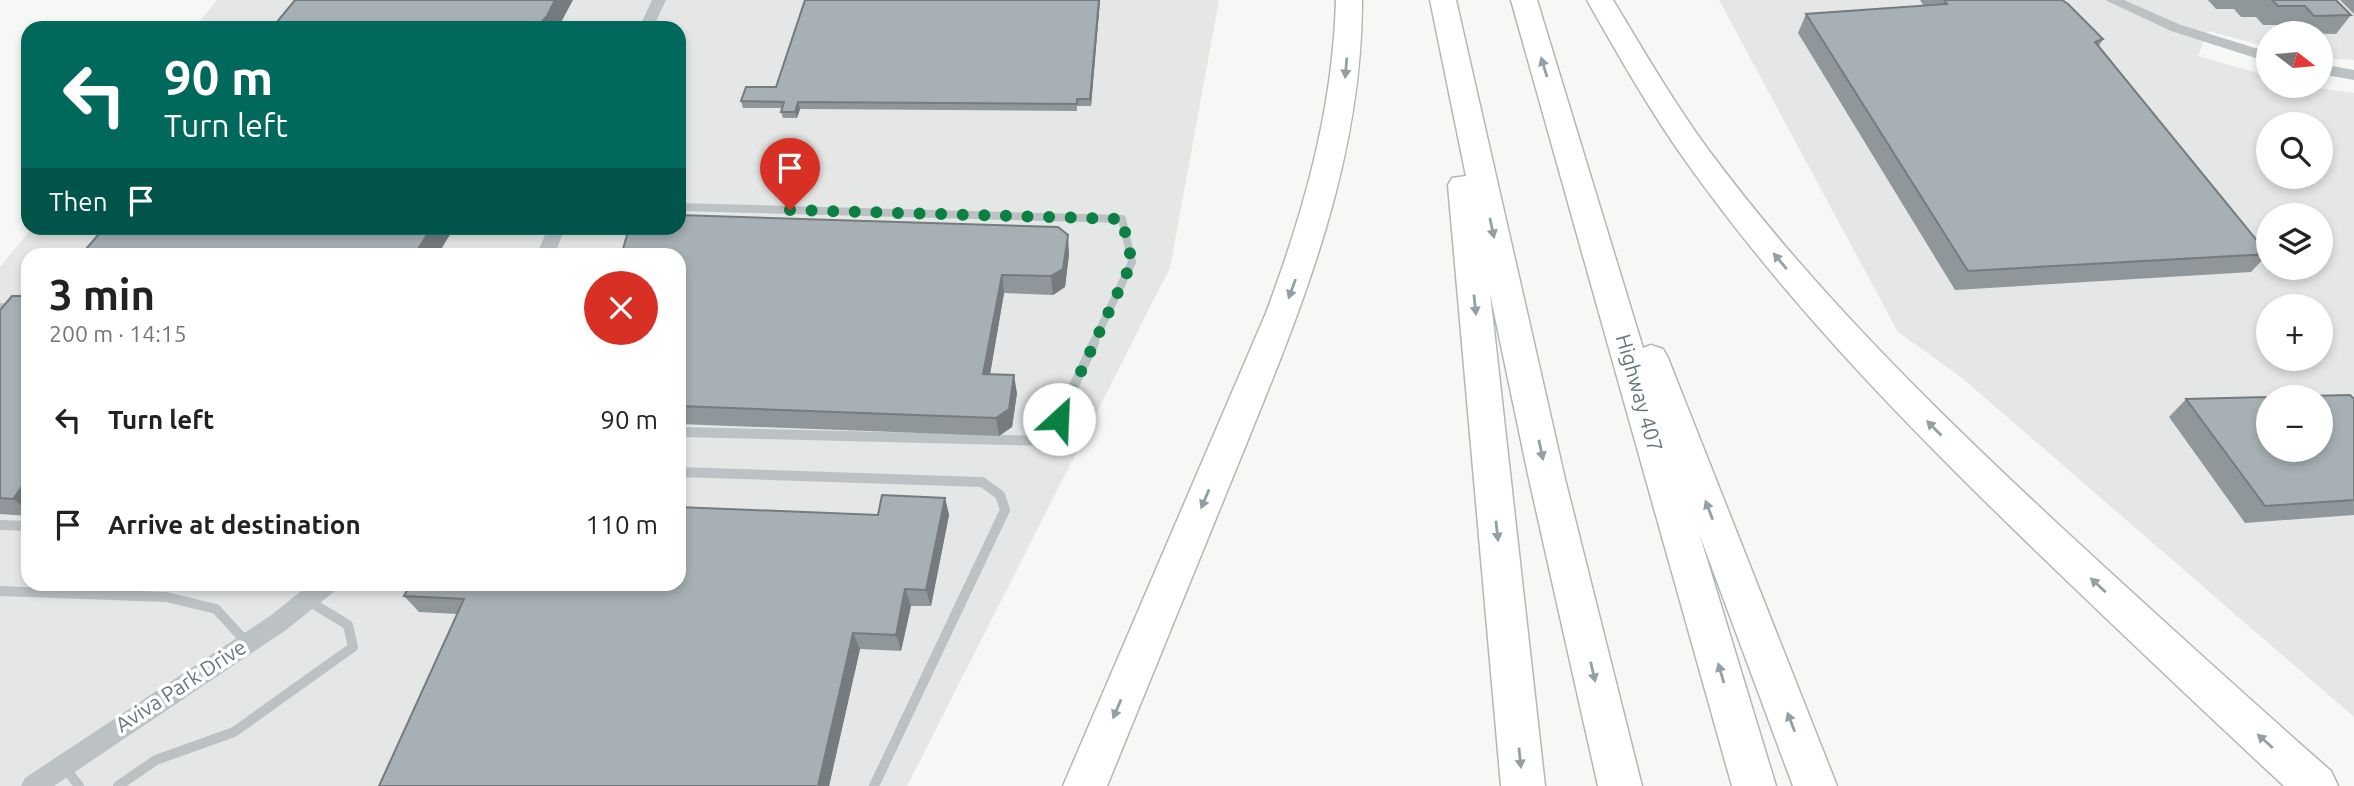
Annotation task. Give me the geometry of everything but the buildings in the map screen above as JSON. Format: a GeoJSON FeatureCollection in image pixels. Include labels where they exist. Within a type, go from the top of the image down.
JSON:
{"type":"FeatureCollection","features":[{"type":"Feature","properties":{"kind":"highway"},"geometry":{"type":"LineString","coordinates":[[1085,786],[1283,313],[1303,257],[1319,206],[1344,84],[1349,0]]}},
{"type":"Feature","properties":{"kind":"highway","name":"Highway 407"},"geometry":{"type":"LineString","coordinates":[[1524,0],[1754,786]]}},
{"type":"Feature","properties":{"kind":"highway"},"geometry":{"type":"LineString","coordinates":[[1600,0],[1667,112],[1737,206],[1818,306],[1982,476],[2316,786]]}},
{"type":"Feature","properties":{"kind":"highway"},"geometry":{"type":"LineString","coordinates":[[1445,9],[1522,786]]}},
{"type":"Feature","properties":{"kind":"highway"},"geometry":{"type":"LineString","coordinates":[[1445,9],[1547,480],[1620,786]]}},
{"type":"Feature","properties":{"kind":"highway"},"geometry":{"type":"LineString","coordinates":[[1564,133],[1815,786]]}},
{"type":"Feature","properties":{"kind":"street"},"geometry":{"type":"LineString","coordinates":[[649,21],[659,0]]}},
{"type":"Feature","properties":{"kind":"street"},"geometry":{"type":"LineString","coordinates":[[2112,0],[2176,29],[2256,53]]}},
{"type":"Feature","properties":{"kind":"street"},"geometry":{"type":"LineString","coordinates":[[2333,71],[2354,75]]}},
{"type":"Feature","properties":{"kind":"street","name":"Aviva Park Drive"},"geometry":{"type":"LineString","coordinates":[[33,786],[247,643],[318,591]]}},
{"type":"Feature","properties":{"kind":"lane"},"geometry":{"type":"LineString","coordinates":[[686,207],[1122,219],[1132,262],[1048,441],[686,432]]}},
{"type":"Feature","properties":{"kind":"lane"},"geometry":{"type":"LineString","coordinates":[[0,307],[21,308]]}},
{"type":"Feature","properties":{"kind":"lane"},"geometry":{"type":"LineString","coordinates":[[686,472],[982,482],[1000,495],[1005,510],[874,786]]}},
{"type":"Feature","properties":{"kind":"lane"},"geometry":{"type":"LineString","coordinates":[[0,525],[21,526]]}},
{"type":"Feature","properties":{"kind":"lane"},"geometry":{"type":"LineString","coordinates":[[0,592],[166,597],[216,610],[247,643]]}},
{"type":"Feature","properties":{"kind":"lane"},"geometry":{"type":"LineString","coordinates":[[118,786],[156,760],[234,732],[353,648],[348,625],[307,600]]}},
{"type":"Feature","properties":{"kind":"lane"},"geometry":{"type":"LineString","coordinates":[[63,764],[79,786]]}},
{"type":"Feature","properties":{"kind":"shaded area"},"geometry":{"type":"Polygon","coordinates":[[[217,0],[1219,0],[1170,268],[907,786],[0,786],[0,267],[26,235],[686,235],[686,21],[200,21],[217,0]]]}},
{"type":"Feature","properties":{"kind":"shaded area"},"geometry":{"type":"Polygon","coordinates":[[[1719,0],[2354,0],[2354,60],[2333,59],[2333,21],[2256,21],[2256,44],[2208,31],[2198,56],[2256,73],[2256,98],[2333,98],[2333,90],[2354,93],[2354,717],[1962,378],[1898,332],[1719,0]]]}},
{"type":"Feature","properties":{"kind":"route"},"geometry":{"type":"LineString","coordinates":[[790,210],[1122,219],[1132,262],[1059,419]]}}]}
